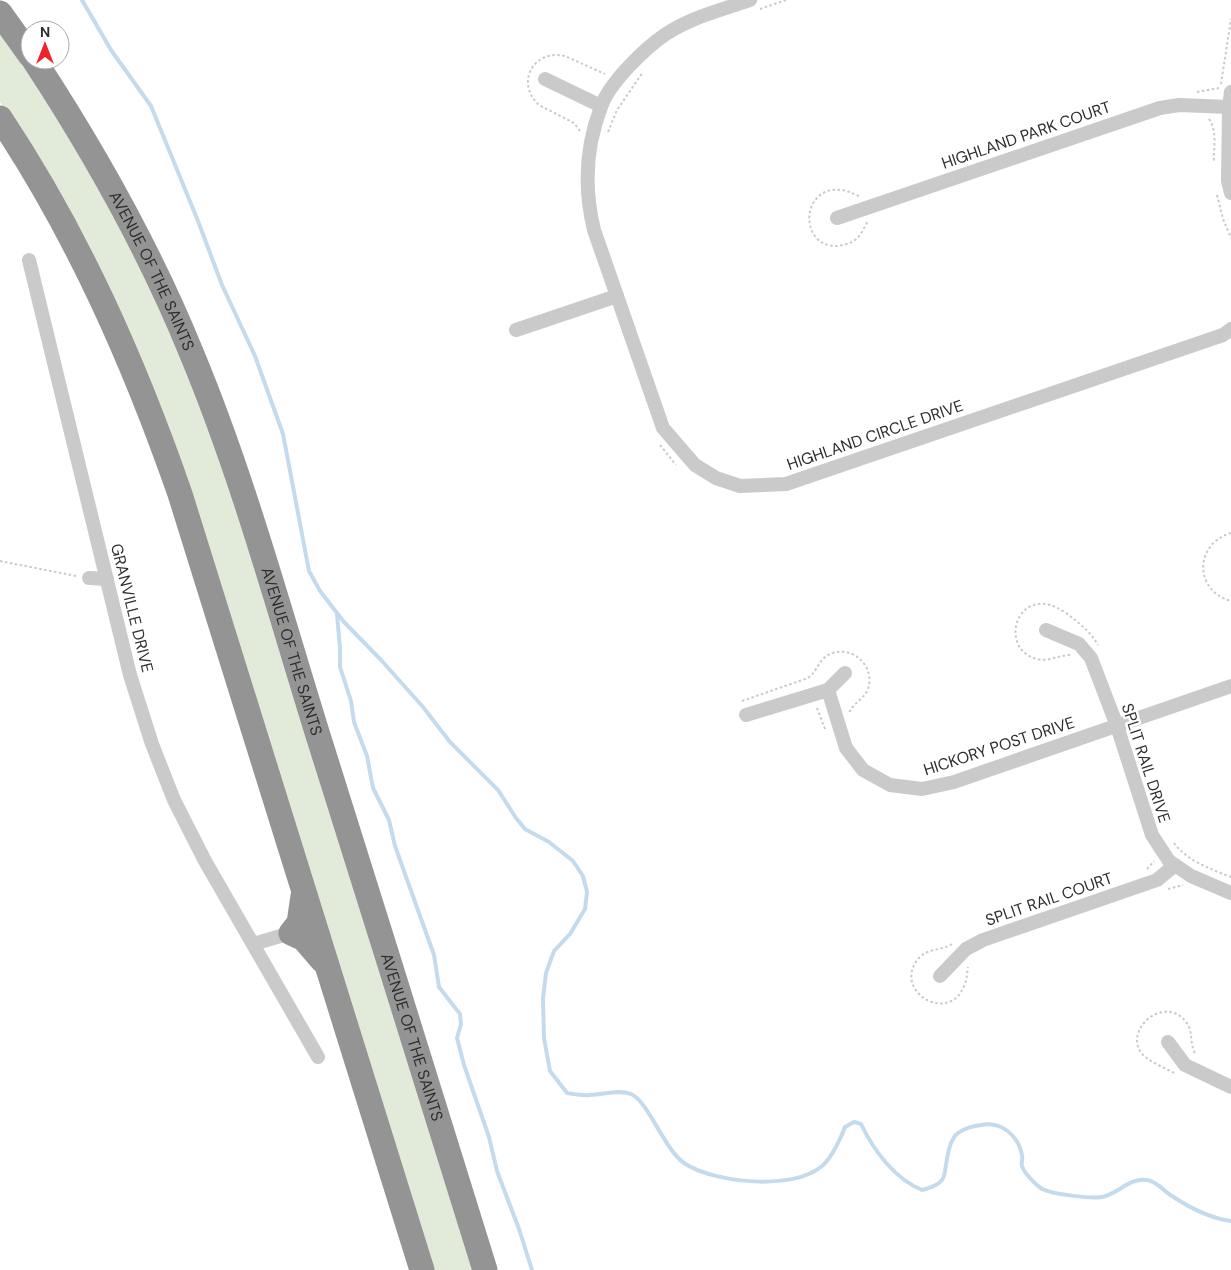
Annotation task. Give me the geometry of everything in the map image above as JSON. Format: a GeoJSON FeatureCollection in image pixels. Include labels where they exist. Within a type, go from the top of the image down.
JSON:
{"type":"FeatureCollection","features":[{"type":"Feature","properties":{"kind":"highway"},"geometry":{"type":"LineString","coordinates":[[0,13],[20,40]]}},
{"type":"Feature","properties":{"kind":"highway","name":"AVENUE OF THE SAINTS"},"geometry":{"type":"LineString","coordinates":[[40,70],[104,173],[136,232],[165,292],[215,413],[237,475],[485,1270]]}},
{"type":"Feature","properties":{"kind":"highway"},"geometry":{"type":"LineString","coordinates":[[0,118],[47,194],[78,251],[108,311],[145,397],[180,494],[422,1270]]}},
{"type":"Feature","properties":{"kind":"highway"},"geometry":{"type":"LineString","coordinates":[[303,890],[299,924],[291,933],[304,939],[327,966]]}},
{"type":"Feature","properties":{"kind":"street","name":"HIGHLAND CIRCLE DRIVE"},"geometry":{"type":"LineString","coordinates":[[754,5],[693,20],[666,34],[640,54],[613,87],[601,106],[588,155],[589,210],[594,230],[663,428],[695,465],[716,478],[740,486],[786,484],[1223,335],[1231,329]]}},
{"type":"Feature","properties":{"kind":"street"},"geometry":{"type":"LineString","coordinates":[[545,79],[601,106]]}},
{"type":"Feature","properties":{"kind":"street"},"geometry":{"type":"LineString","coordinates":[[1231,92],[1228,181],[1231,193]]}},
{"type":"Feature","properties":{"kind":"street","name":"HIGHLAND PARK COURT"},"geometry":{"type":"LineString","coordinates":[[837,218],[1160,108],[1179,105],[1229,107]]}},
{"type":"Feature","properties":{"kind":"street","name":"GRANVILLE DRIVE"},"geometry":{"type":"LineString","coordinates":[[29,260],[130,675],[152,744],[174,800],[205,861],[318,1057]]}},
{"type":"Feature","properties":{"kind":"street"},"geometry":{"type":"LineString","coordinates":[[516,330],[617,296]]}},
{"type":"Feature","properties":{"kind":"street"},"geometry":{"type":"LineString","coordinates":[[86,578],[107,579]]}},
{"type":"Feature","properties":{"kind":"street","name":"SPLIT RAIL DRIVE"},"geometry":{"type":"LineString","coordinates":[[1046,630],[1079,644],[1091,658],[1117,726],[1152,835],[1169,860],[1191,876],[1231,893]]}},
{"type":"Feature","properties":{"kind":"street"},"geometry":{"type":"LineString","coordinates":[[746,715],[828,690],[845,673]]}},
{"type":"Feature","properties":{"kind":"street","name":"HICKORY POST DRIVE"},"geometry":{"type":"LineString","coordinates":[[828,690],[846,748],[863,770],[890,785],[922,789],[954,782],[1231,686]]}},
{"type":"Feature","properties":{"kind":"street","name":"SPLIT RAIL COURT"},"geometry":{"type":"LineString","coordinates":[[940,976],[966,949],[983,940],[1157,880],[1175,865]]}},
{"type":"Feature","properties":{"kind":"street"},"geometry":{"type":"LineString","coordinates":[[253,944],[291,933]]}},
{"type":"Feature","properties":{"kind":"street"},"geometry":{"type":"LineString","coordinates":[[1168,1042],[1185,1065],[1231,1087]]}},
{"type":"Feature","properties":{"kind":"path"},"geometry":{"type":"LineString","coordinates":[[754,5],[786,0]]}},
{"type":"Feature","properties":{"kind":"path"},"geometry":{"type":"LineString","coordinates":[[1204,91],[1218,89],[1221,84],[1231,20]]}},
{"type":"Feature","properties":{"kind":"path"},"geometry":{"type":"LineString","coordinates":[[582,138],[580,129],[574,123],[534,101],[528,90],[530,72],[538,60],[558,54],[600,73],[608,74]]}},
{"type":"Feature","properties":{"kind":"path"},"geometry":{"type":"LineString","coordinates":[[606,138],[617,110],[643,72]]}},
{"type":"Feature","properties":{"kind":"path"},"geometry":{"type":"LineString","coordinates":[[658,443],[679,467]]}},
{"type":"Feature","properties":{"kind":"path"},"geometry":{"type":"LineString","coordinates":[[1231,534],[1219,538],[1209,549],[1203,570],[1211,590],[1222,598],[1231,601]]}},
{"type":"Feature","properties":{"kind":"path"},"geometry":{"type":"LineString","coordinates":[[0,561],[86,578]]}},
{"type":"Feature","properties":{"kind":"path"},"geometry":{"type":"LineString","coordinates":[[742,701],[808,678],[813,675],[823,659],[829,655],[835,652],[849,652],[865,664],[870,676],[870,683],[865,695],[852,707],[848,716]]}},
{"type":"Feature","properties":{"kind":"path"},"geometry":{"type":"LineString","coordinates":[[815,706],[818,709],[828,735]]}},
{"type":"Feature","properties":{"kind":"path"},"geometry":{"type":"LineString","coordinates":[[1172,840],[1189,857],[1231,877]]}},
{"type":"Feature","properties":{"kind":"path"},"geometry":{"type":"LineString","coordinates":[[1143,872],[1154,862],[1152,857]]}},
{"type":"Feature","properties":{"kind":"path"},"geometry":{"type":"LineString","coordinates":[[1168,889],[1185,885]]}},
{"type":"Feature","properties":{"kind":"path"},"geometry":{"type":"LineString","coordinates":[[957,940],[944,949],[930,951],[918,958],[912,970],[912,984],[915,990],[930,1002],[943,1003],[950,1001],[960,994],[964,988],[971,960]]}},
{"type":"Feature","properties":{"kind":"green space"},"geometry":{"type":"Polygon","coordinates":[[[0,25],[20,54],[20,70],[31,70],[54,104],[158,294],[216,438],[477,1270],[431,1270],[214,576],[11,119],[0,102],[0,25]]]}},
{"type":"Feature","properties":{"kind":"waterway"},"geometry":{"type":"LineString","coordinates":[[82,0],[111,50],[151,106],[222,285],[255,356],[283,434],[309,571],[320,591],[344,622],[423,707],[450,742],[498,790],[525,829],[549,842],[573,861],[583,876],[587,892],[585,909],[570,934],[554,951],[546,973],[543,998],[544,1038],[550,1071],[567,1093],[595,1095],[616,1092],[631,1094],[644,1106],[670,1147],[684,1163],[697,1170],[733,1179],[774,1181],[793,1179],[809,1174],[825,1163],[845,1127],[854,1122],[861,1124],[872,1144],[886,1163],[903,1179],[922,1190],[931,1188],[942,1180],[947,1156],[954,1137],[964,1129],[988,1124],[1002,1127],[1013,1136],[1020,1148],[1023,1169],[1030,1179],[1042,1189],[1072,1196],[1102,1197],[1135,1181],[1147,1180],[1154,1182],[1176,1199],[1198,1211],[1231,1221]]}},
{"type":"Feature","properties":{"kind":"waterway"},"geometry":{"type":"LineString","coordinates":[[337,614],[340,667],[351,701],[354,722],[367,756],[373,788],[389,820],[395,846],[434,955],[439,987],[460,1014],[461,1024],[457,1038],[464,1065],[489,1137],[497,1171],[532,1270]]}}]}
